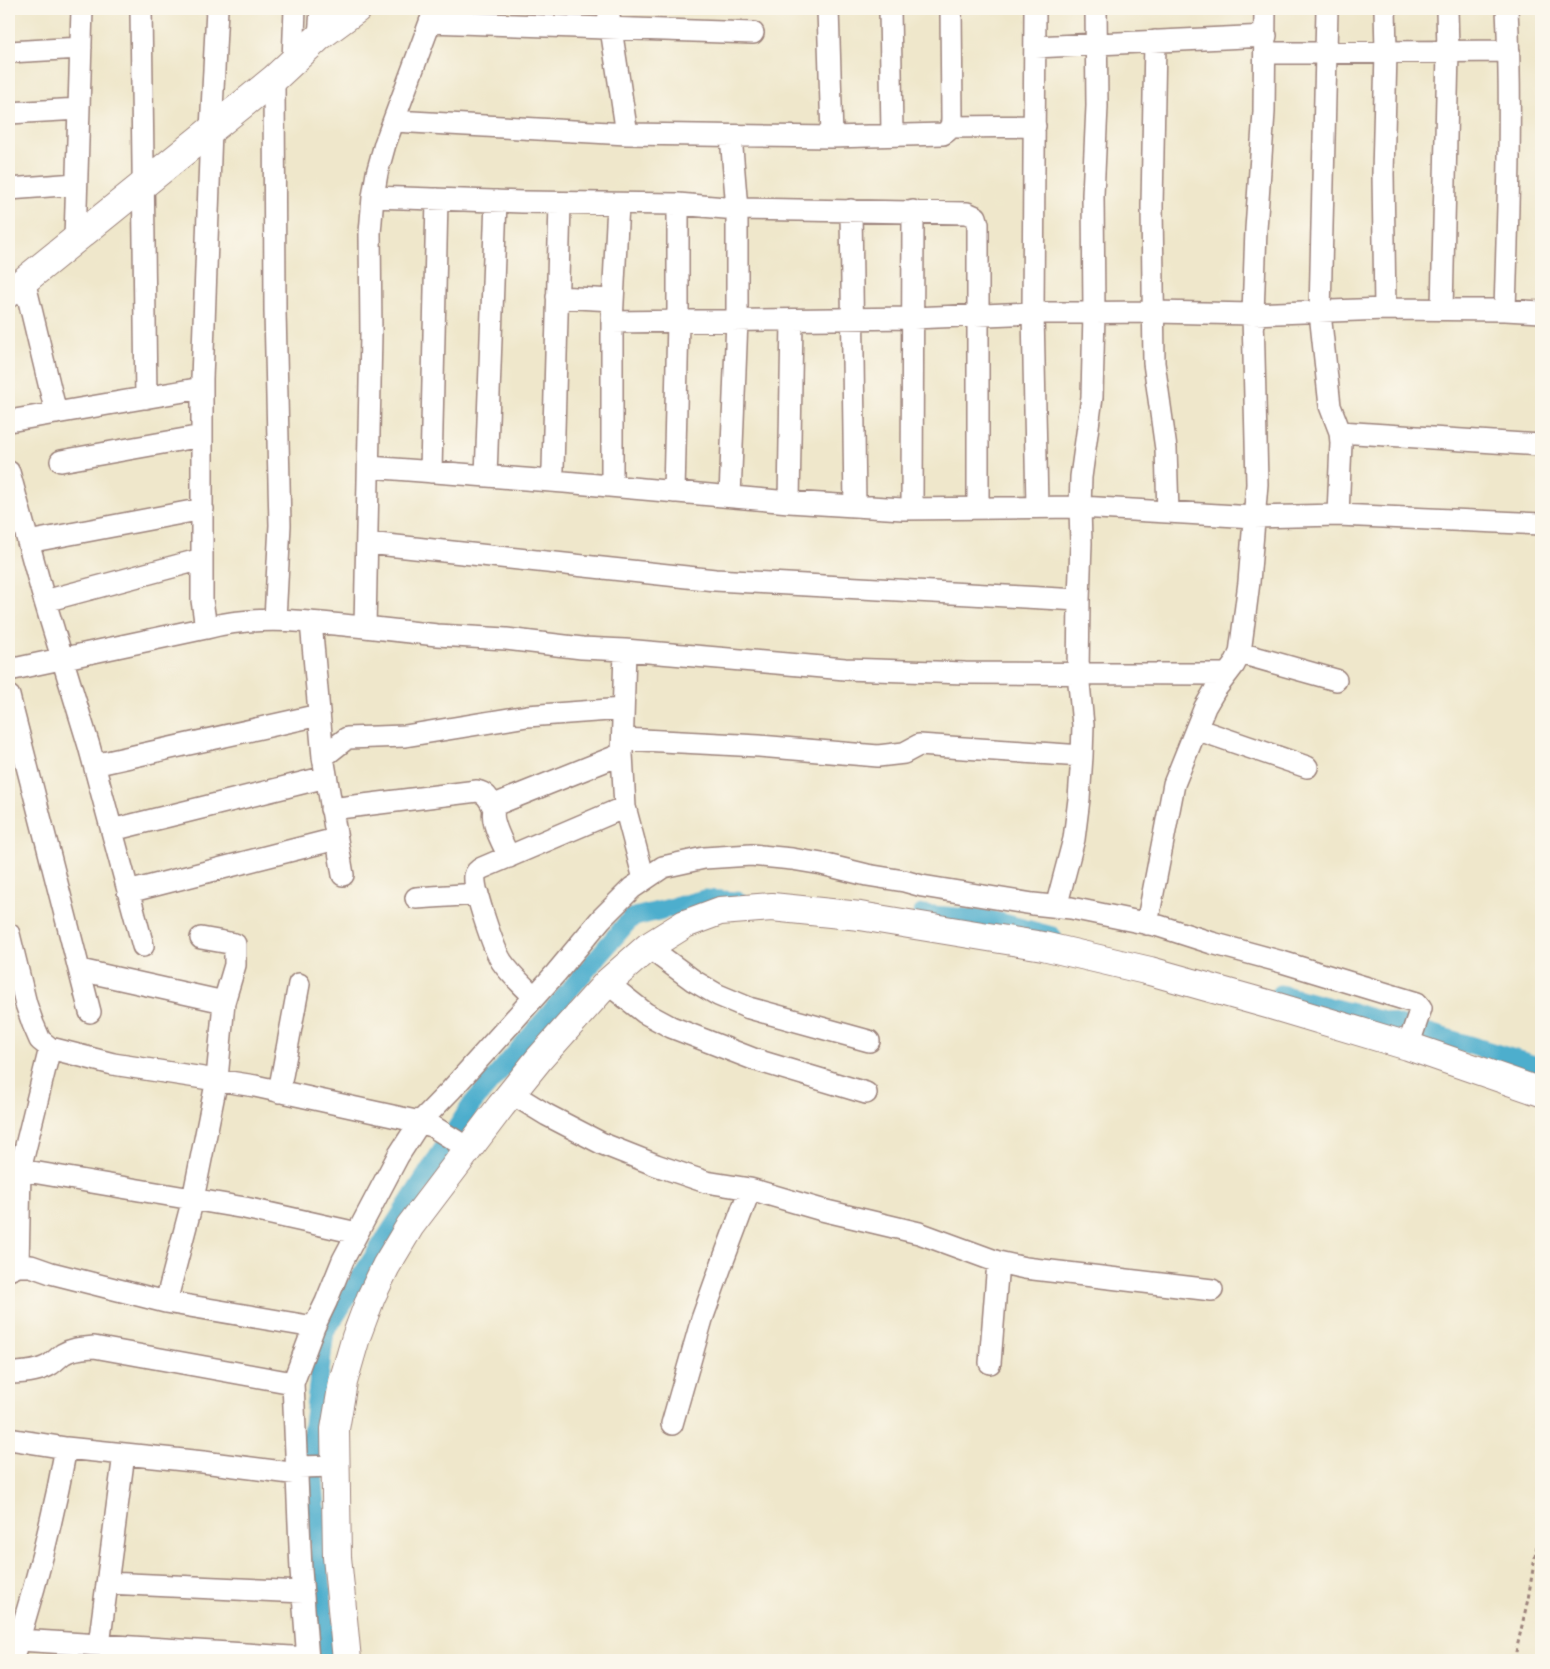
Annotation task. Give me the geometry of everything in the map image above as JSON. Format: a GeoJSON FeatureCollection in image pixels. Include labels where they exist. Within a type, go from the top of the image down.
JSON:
{"type":"FeatureCollection","features":[{"type":"Feature","properties":{"kind":"street"},"geometry":{"type":"LineString","coordinates":[[75,240],[82,9]]}},
{"type":"Feature","properties":{"kind":"street"},"geometry":{"type":"LineString","coordinates":[[141,9],[146,398]]}},
{"type":"Feature","properties":{"kind":"street"},"geometry":{"type":"LineString","coordinates":[[206,628],[202,600],[202,388],[217,9]]}},
{"type":"Feature","properties":{"kind":"street"},"geometry":{"type":"LineString","coordinates":[[274,619],[280,525],[275,321],[283,70],[295,9]]}},
{"type":"Feature","properties":{"kind":"street"},"geometry":{"type":"LineString","coordinates":[[319,37],[321,9]]}},
{"type":"Feature","properties":{"kind":"street"},"geometry":{"type":"LineString","coordinates":[[56,413],[16,286],[211,130],[283,70],[319,37],[357,9]]}},
{"type":"Feature","properties":{"kind":"street"},"geometry":{"type":"LineString","coordinates":[[828,9],[832,137]]}},
{"type":"Feature","properties":{"kind":"street"},"geometry":{"type":"LineString","coordinates":[[890,9],[892,134]]}},
{"type":"Feature","properties":{"kind":"street"},"geometry":{"type":"LineString","coordinates":[[394,121],[627,134],[832,137],[943,134],[948,131],[952,118],[951,9]]}},
{"type":"Feature","properties":{"kind":"street"},"geometry":{"type":"LineString","coordinates":[[1035,9],[1033,313],[1036,507]]}},
{"type":"Feature","properties":{"kind":"street"},"geometry":{"type":"LineString","coordinates":[[1056,907],[1074,839],[1080,799],[1082,756],[1083,725],[1078,673],[1080,507],[1081,477],[1092,397],[1097,106],[1096,9]]}},
{"type":"Feature","properties":{"kind":"street"},"geometry":{"type":"LineString","coordinates":[[1147,924],[1174,784],[1205,707],[1240,653],[1257,484],[1253,314],[1265,9]]}},
{"type":"Feature","properties":{"kind":"street"},"geometry":{"type":"LineString","coordinates":[[1327,9],[1320,313],[1330,406],[1340,432],[1338,515]]}},
{"type":"Feature","properties":{"kind":"street"},"geometry":{"type":"LineString","coordinates":[[1385,9],[1386,52],[1383,174],[1385,309]]}},
{"type":"Feature","properties":{"kind":"street"},"geometry":{"type":"LineString","coordinates":[[1442,309],[1448,52],[1447,9]]}},
{"type":"Feature","properties":{"kind":"street"},"geometry":{"type":"LineString","coordinates":[[1505,310],[1509,51],[1507,9]]}},
{"type":"Feature","properties":{"kind":"street"},"geometry":{"type":"LineString","coordinates":[[365,627],[371,334],[370,233],[373,197],[382,154],[433,15],[610,18],[753,33]]}},
{"type":"Feature","properties":{"kind":"street"},"geometry":{"type":"LineString","coordinates":[[610,18],[627,134]]}},
{"type":"Feature","properties":{"kind":"street"},"geometry":{"type":"LineString","coordinates":[[1035,46],[1155,41],[1265,44],[1327,53],[1509,51]]}},
{"type":"Feature","properties":{"kind":"street"},"geometry":{"type":"LineString","coordinates":[[1155,41],[1152,206],[1154,363],[1166,449],[1168,512]]}},
{"type":"Feature","properties":{"kind":"street"},"geometry":{"type":"LineString","coordinates":[[9,52],[81,48]]}},
{"type":"Feature","properties":{"kind":"street"},"geometry":{"type":"LineString","coordinates":[[9,113],[79,109]]}},
{"type":"Feature","properties":{"kind":"street"},"geometry":{"type":"LineString","coordinates":[[950,127],[1035,126]]}},
{"type":"Feature","properties":{"kind":"street"},"geometry":{"type":"LineString","coordinates":[[730,496],[737,320],[737,209],[732,136]]}},
{"type":"Feature","properties":{"kind":"street"},"geometry":{"type":"LineString","coordinates":[[9,189],[76,184]]}},
{"type":"Feature","properties":{"kind":"street"},"geometry":{"type":"LineString","coordinates":[[373,197],[560,203],[678,204],[737,209],[914,211],[967,213],[976,217],[978,224],[979,316],[978,508]]}},
{"type":"Feature","properties":{"kind":"street"},"geometry":{"type":"LineString","coordinates":[[431,472],[437,199]]}},
{"type":"Feature","properties":{"kind":"street"},"geometry":{"type":"LineString","coordinates":[[486,476],[496,201]]}},
{"type":"Feature","properties":{"kind":"street"},"geometry":{"type":"LineString","coordinates":[[551,480],[553,470],[560,203]]}},
{"type":"Feature","properties":{"kind":"street"},"geometry":{"type":"LineString","coordinates":[[612,486],[612,322],[618,204]]}},
{"type":"Feature","properties":{"kind":"street"},"geometry":{"type":"LineString","coordinates":[[674,492],[678,321],[678,204]]}},
{"type":"Feature","properties":{"kind":"street"},"geometry":{"type":"LineString","coordinates":[[851,210],[855,506]]}},
{"type":"Feature","properties":{"kind":"street"},"geometry":{"type":"LineString","coordinates":[[912,509],[914,211]]}},
{"type":"Feature","properties":{"kind":"street"},"geometry":{"type":"LineString","coordinates":[[557,297],[613,300]]}},
{"type":"Feature","properties":{"kind":"street"},"geometry":{"type":"LineString","coordinates":[[612,322],[914,318],[1033,313],[1320,313],[1385,309],[1541,312]]}},
{"type":"Feature","properties":{"kind":"street"},"geometry":{"type":"LineString","coordinates":[[789,502],[792,320]]}},
{"type":"Feature","properties":{"kind":"street"},"geometry":{"type":"LineString","coordinates":[[9,422],[202,388]]}},
{"type":"Feature","properties":{"kind":"street"},"geometry":{"type":"LineString","coordinates":[[1340,432],[1541,445]]}},
{"type":"Feature","properties":{"kind":"street"},"geometry":{"type":"LineString","coordinates":[[61,461],[202,436]]}},
{"type":"Feature","properties":{"kind":"street"},"geometry":{"type":"LineString","coordinates":[[368,467],[551,480],[789,502],[912,509],[1080,507],[1254,517],[1338,515],[1541,524]]}},
{"type":"Feature","properties":{"kind":"street"},"geometry":{"type":"LineString","coordinates":[[9,472],[94,765],[143,946]]}},
{"type":"Feature","properties":{"kind":"street"},"geometry":{"type":"LineString","coordinates":[[28,542],[202,509]]}},
{"type":"Feature","properties":{"kind":"street"},"geometry":{"type":"LineString","coordinates":[[368,543],[715,580],[1079,600]]}},
{"type":"Feature","properties":{"kind":"street"},"geometry":{"type":"LineString","coordinates":[[45,601],[202,559]]}},
{"type":"Feature","properties":{"kind":"street"},"geometry":{"type":"LineString","coordinates":[[9,670],[228,622],[274,619],[437,635],[506,639],[582,648],[626,650],[845,669],[965,673],[1226,674]]}},
{"type":"Feature","properties":{"kind":"street"},"geometry":{"type":"LineString","coordinates":[[311,622],[324,767],[343,875]]}},
{"type":"Feature","properties":{"kind":"street"},"geometry":{"type":"LineString","coordinates":[[626,650],[622,747],[625,807],[644,879]]}},
{"type":"Feature","properties":{"kind":"street"},"geometry":{"type":"LineString","coordinates":[[1240,653],[1336,680]]}},
{"type":"Feature","properties":{"kind":"street"},"geometry":{"type":"LineString","coordinates":[[9,696],[90,1012]]}},
{"type":"Feature","properties":{"kind":"street"},"geometry":{"type":"LineString","coordinates":[[112,830],[324,767],[347,738],[405,736],[527,716],[623,709]]}},
{"type":"Feature","properties":{"kind":"street"},"geometry":{"type":"LineString","coordinates":[[94,765],[319,715]]}},
{"type":"Feature","properties":{"kind":"street"},"geometry":{"type":"LineString","coordinates":[[1196,729],[1307,767]]}},
{"type":"Feature","properties":{"kind":"street"},"geometry":{"type":"LineString","coordinates":[[508,856],[492,814],[497,804],[622,747],[759,746],[878,756],[904,753],[919,746],[1082,756]]}},
{"type":"Feature","properties":{"kind":"street"},"geometry":{"type":"LineString","coordinates":[[331,809],[477,791],[487,795],[494,808]]}},
{"type":"Feature","properties":{"kind":"street"},"geometry":{"type":"LineString","coordinates":[[534,997],[502,962],[492,943],[475,881],[477,871],[625,807]]}},
{"type":"Feature","properties":{"kind":"street"},"geometry":{"type":"LineString","coordinates":[[128,892],[336,840]]}},
{"type":"Feature","properties":{"kind":"street"},"geometry":{"type":"LineString","coordinates":[[347,1660],[337,1557],[312,1468],[294,1383],[314,1327],[343,1260],[398,1156],[426,1124],[451,1090],[601,918],[644,879],[663,866],[684,861],[751,854],[822,864],[922,886],[1070,908],[1159,926],[1417,1003],[1421,1008],[1410,1040]]}},
{"type":"Feature","properties":{"kind":"street"},"geometry":{"type":"LineString","coordinates":[[416,898],[478,894]]}},
{"type":"Feature","properties":{"kind":"street"},"geometry":{"type":"LineString","coordinates":[[19,1640],[308,1659],[303,1592],[312,1468],[335,1429],[343,1382],[356,1337],[371,1297],[386,1266],[463,1146],[607,983],[648,947],[685,924],[720,911],[772,907],[860,916],[1043,946],[1150,971],[1410,1040],[1541,1092]]}},
{"type":"Feature","properties":{"kind":"street"},"geometry":{"type":"LineString","coordinates":[[9,934],[26,1004],[33,1024],[40,1040],[50,1048],[113,1064],[217,1079],[426,1124],[463,1146]]}},
{"type":"Feature","properties":{"kind":"street"},"geometry":{"type":"LineString","coordinates":[[166,1302],[193,1199],[217,1079],[224,1002],[235,965],[235,944],[201,938]]}},
{"type":"Feature","properties":{"kind":"street"},"geometry":{"type":"LineString","coordinates":[[648,947],[694,981],[718,995],[749,1008],[869,1041]]}},
{"type":"Feature","properties":{"kind":"street"},"geometry":{"type":"LineString","coordinates":[[80,970],[224,1002]]}},
{"type":"Feature","properties":{"kind":"street"},"geometry":{"type":"LineString","coordinates":[[607,983],[645,1013],[671,1027],[756,1060],[866,1094]]}},
{"type":"Feature","properties":{"kind":"street"},"geometry":{"type":"LineString","coordinates":[[279,1092],[299,984]]}},
{"type":"Feature","properties":{"kind":"street"},"geometry":{"type":"LineString","coordinates":[[50,1048],[14,1169],[13,1268],[31,1266],[51,1273],[166,1302],[314,1327]]}},
{"type":"Feature","properties":{"kind":"street"},"geometry":{"type":"LineString","coordinates":[[511,1093],[547,1116],[603,1144],[706,1182],[750,1189],[822,1210],[919,1233],[998,1262],[1026,1268],[1212,1290]]}},
{"type":"Feature","properties":{"kind":"street"},"geometry":{"type":"LineString","coordinates":[[14,1169],[246,1208],[357,1232]]}},
{"type":"Feature","properties":{"kind":"street"},"geometry":{"type":"LineString","coordinates":[[672,1424],[702,1319],[750,1189]]}},
{"type":"Feature","properties":{"kind":"street"},"geometry":{"type":"LineString","coordinates":[[990,1363],[998,1262]]}},
{"type":"Feature","properties":{"kind":"street"},"geometry":{"type":"LineString","coordinates":[[9,1373],[22,1373],[40,1369],[50,1365],[63,1354],[76,1348],[94,1347],[294,1383]]}},
{"type":"Feature","properties":{"kind":"street"},"geometry":{"type":"LineString","coordinates":[[9,1439],[66,1448],[124,1454],[312,1468]]}},
{"type":"Feature","properties":{"kind":"street"},"geometry":{"type":"LineString","coordinates":[[12,1660],[29,1608],[45,1548],[66,1448]]}},
{"type":"Feature","properties":{"kind":"street"},"geometry":{"type":"LineString","coordinates":[[98,1645],[124,1454]]}},
{"type":"Feature","properties":{"kind":"street"},"geometry":{"type":"LineString","coordinates":[[107,1583],[303,1592]]}},
{"type":"Feature","properties":{"kind":"path"},"geometry":{"type":"LineString","coordinates":[[1515,1660],[1528,1599],[1541,1520]]}},
{"type":"Feature","properties":{"kind":"waterway"},"geometry":{"type":"LineString","coordinates":[[327,1660],[311,1440],[325,1332],[472,1104],[631,918],[705,899],[738,901]]}},
{"type":"Feature","properties":{"kind":"waterway"},"geometry":{"type":"LineString","coordinates":[[922,914],[992,920],[1052,936]]}},
{"type":"Feature","properties":{"kind":"waterway"},"geometry":{"type":"LineString","coordinates":[[1280,994],[1430,1033],[1541,1067]]}}]}
